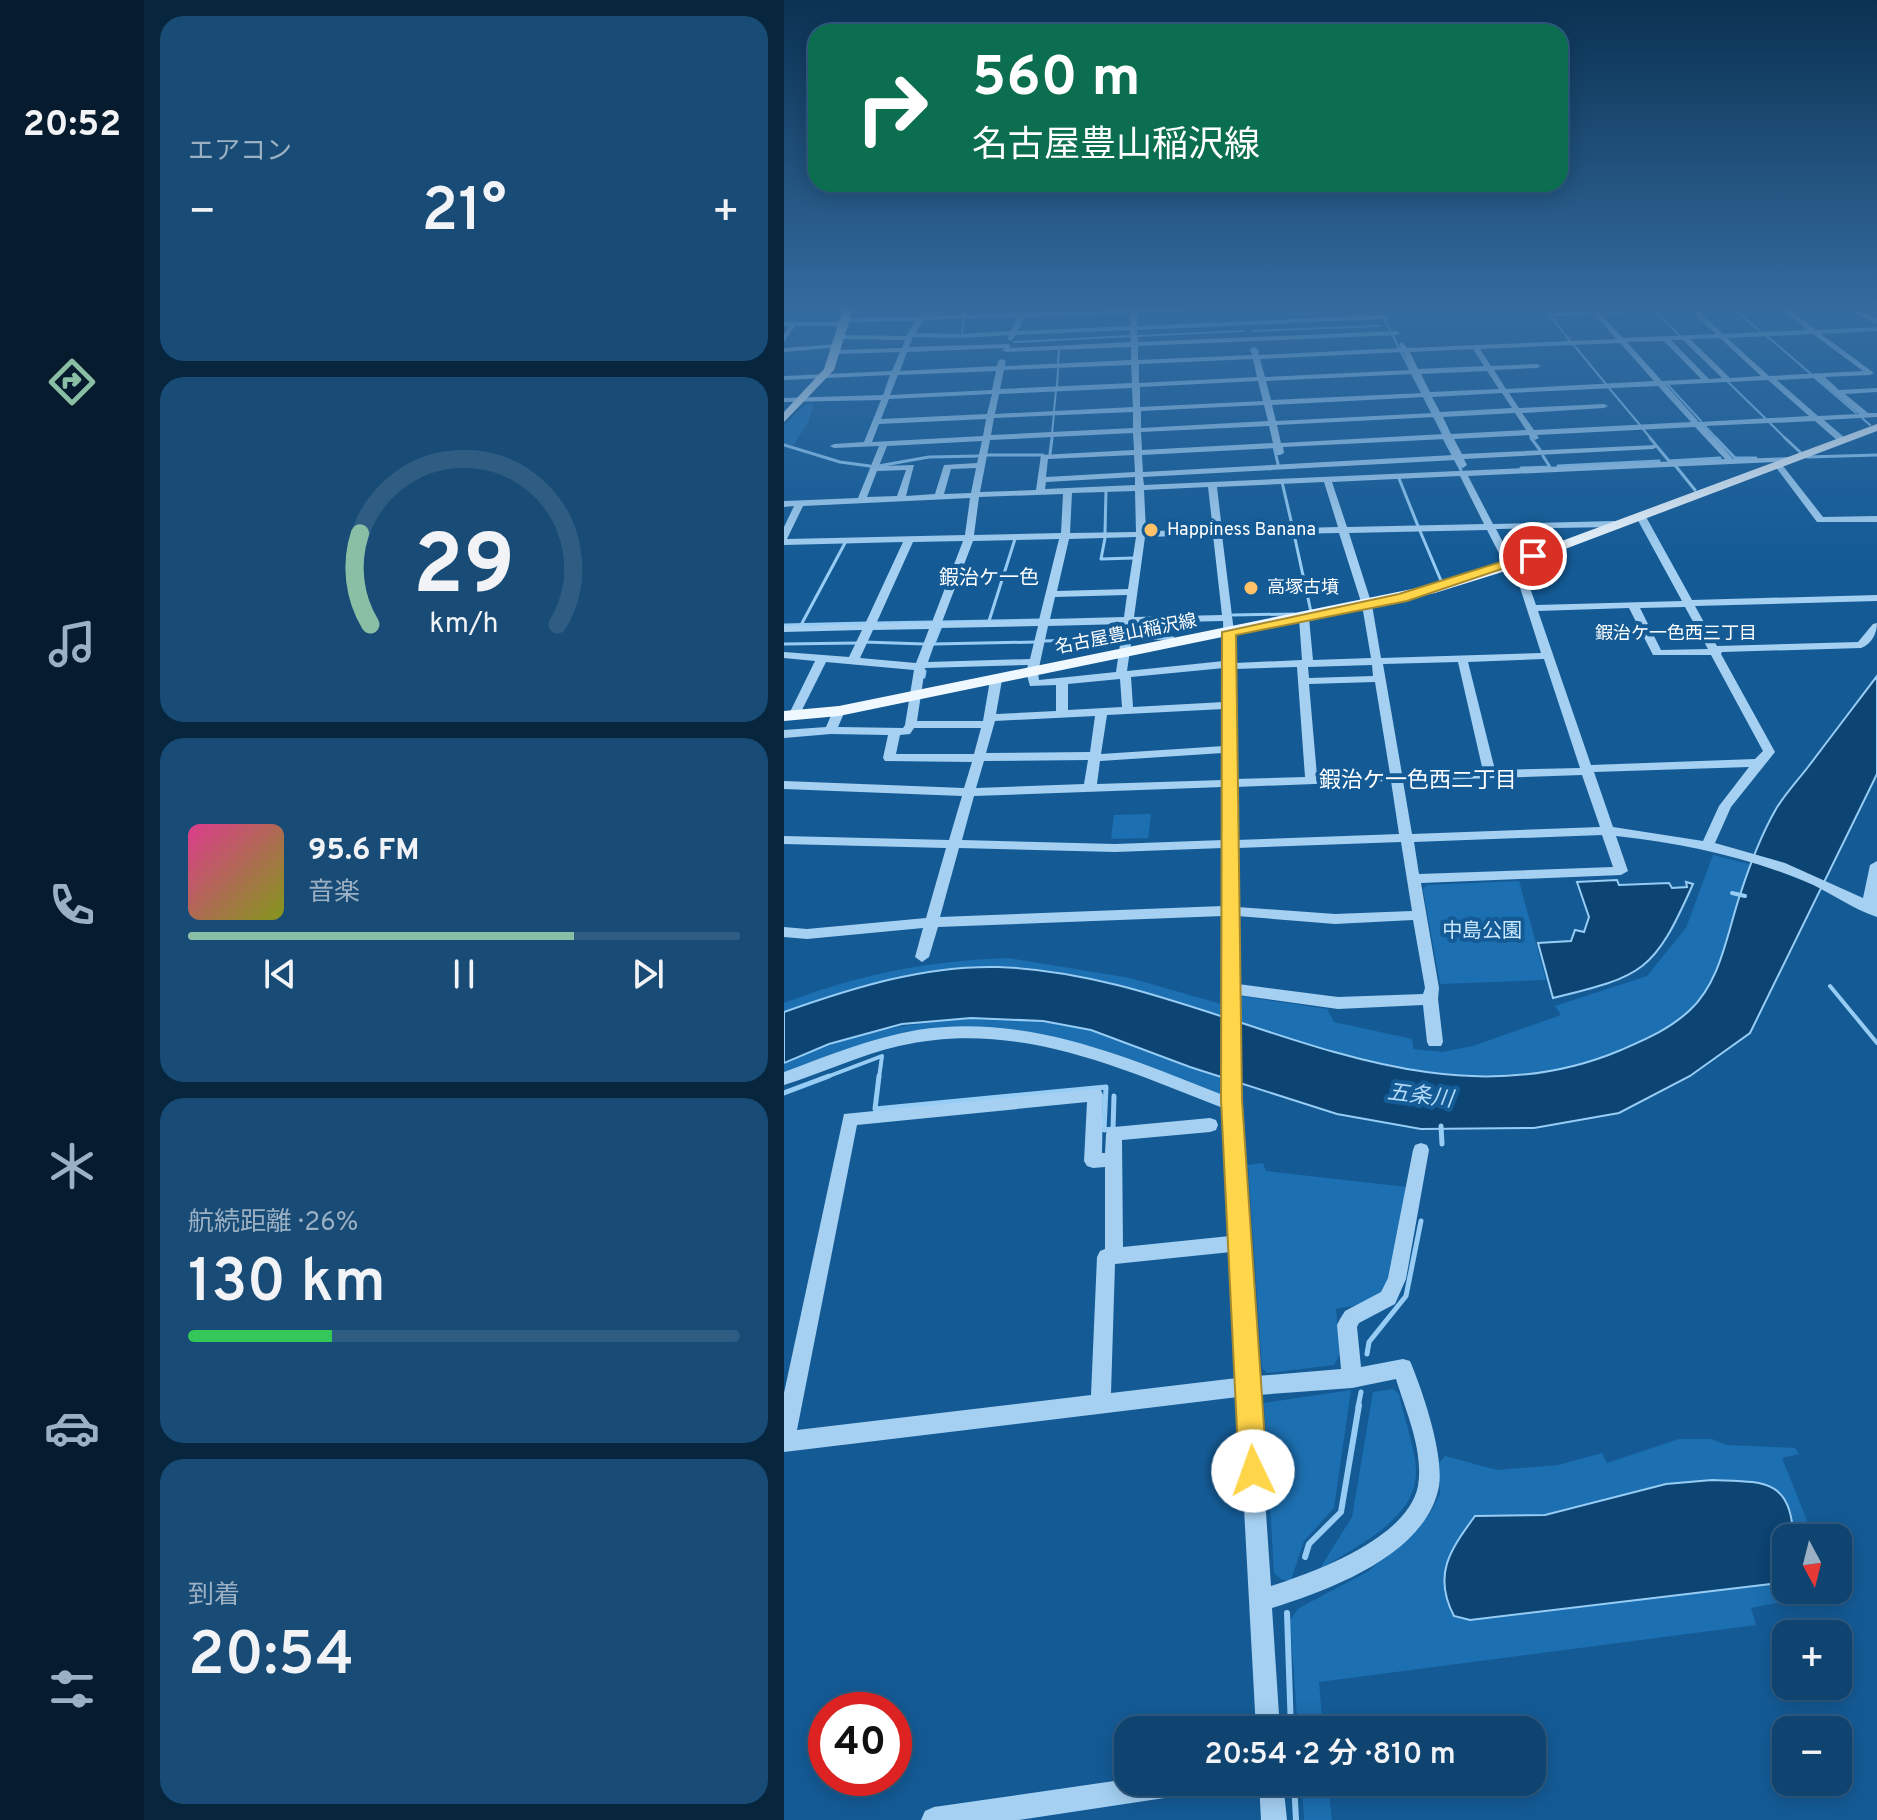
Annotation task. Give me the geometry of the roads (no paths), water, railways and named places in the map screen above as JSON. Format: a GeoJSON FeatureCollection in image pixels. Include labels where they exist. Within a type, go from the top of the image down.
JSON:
{"type":"FeatureCollection","features":[{"type":"Feature","properties":{"kind":"main road"},"geometry":{"type":"LineString","coordinates":[[784,419],[810,391]]}},
{"type":"Feature","properties":{"kind":"main road","name":"名古屋豊山稲沢線"},"geometry":{"type":"LineString","coordinates":[[789,716],[839,711],[996,680],[1033,667],[1123,654],[1228,625],[1304,618],[1367,605],[1510,565],[1842,440],[1873,422]]}},
{"type":"Feature","properties":{"kind":"street"},"geometry":{"type":"LineString","coordinates":[[867,444],[887,391]]}},
{"type":"Feature","properties":{"kind":"street"},"geometry":{"type":"LineString","coordinates":[[784,400],[996,391],[969,538],[920,666],[911,725],[906,732],[831,730],[784,734]]}},
{"type":"Feature","properties":{"kind":"street"},"geometry":{"type":"LineString","coordinates":[[1128,710],[1123,654],[1141,535],[1135,391]]}},
{"type":"Feature","properties":{"kind":"street"},"geometry":{"type":"LineString","coordinates":[[1265,391],[1288,481]]}},
{"type":"Feature","properties":{"kind":"street"},"geometry":{"type":"LineString","coordinates":[[1414,879],[1621,871],[1519,571],[1510,565],[1423,391]]}},
{"type":"Feature","properties":{"kind":"street"},"geometry":{"type":"LineString","coordinates":[[875,422],[1504,391],[1555,468]]}},
{"type":"Feature","properties":{"kind":"street"},"geometry":{"type":"LineString","coordinates":[[1667,391],[1730,460]]}},
{"type":"Feature","properties":{"kind":"street"},"geometry":{"type":"LineString","coordinates":[[1784,391],[1842,440]]}},
{"type":"Feature","properties":{"kind":"street"},"geometry":{"type":"LineString","coordinates":[[1838,392],[1859,391]]}},
{"type":"Feature","properties":{"kind":"street"},"geometry":{"type":"LineString","coordinates":[[1838,392],[1873,422]]}},
{"type":"Feature","properties":{"kind":"street"},"geometry":{"type":"LineString","coordinates":[[834,446],[1604,406]]}},
{"type":"Feature","properties":{"kind":"street"},"geometry":{"type":"LineString","coordinates":[[1873,422],[1877,415]]}},
{"type":"Feature","properties":{"kind":"street"},"geometry":{"type":"LineString","coordinates":[[1040,493],[1044,457],[1815,418],[1873,422]]}},
{"type":"Feature","properties":{"kind":"street"},"geometry":{"type":"LineString","coordinates":[[1638,427],[1666,463]]}},
{"type":"Feature","properties":{"kind":"street"},"geometry":{"type":"LineString","coordinates":[[862,500],[884,443]]}},
{"type":"Feature","properties":{"kind":"street"},"geometry":{"type":"LineString","coordinates":[[1042,480],[1653,447]]}},
{"type":"Feature","properties":{"kind":"street"},"geometry":{"type":"LineString","coordinates":[[784,504],[1730,460],[1784,462],[1820,520],[1877,519]]}},
{"type":"Feature","properties":{"kind":"street"},"geometry":{"type":"LineString","coordinates":[[939,497],[947,467],[981,465]]}},
{"type":"Feature","properties":{"kind":"street"},"geometry":{"type":"LineString","coordinates":[[874,469],[911,467],[901,498]]}},
{"type":"Feature","properties":{"kind":"street"},"geometry":{"type":"LineString","coordinates":[[1327,479],[1367,605],[1432,988],[1430,999],[1435,1042]]}},
{"type":"Feature","properties":{"kind":"street"},"geometry":{"type":"LineString","coordinates":[[1212,485],[1228,625],[1232,1102],[1267,1716]]}},
{"type":"Feature","properties":{"kind":"street"},"geometry":{"type":"LineString","coordinates":[[1068,491],[1064,536],[1033,667],[1034,684],[1229,665],[1547,656]]}},
{"type":"Feature","properties":{"kind":"street"},"geometry":{"type":"LineString","coordinates":[[800,503],[784,540],[909,540],[1614,524]]}},
{"type":"Feature","properties":{"kind":"street"},"geometry":{"type":"LineString","coordinates":[[1640,515],[1768,747],[1769,752],[1725,806],[1708,844]]}},
{"type":"Feature","properties":{"kind":"street"},"geometry":{"type":"LineString","coordinates":[[853,661],[909,540]]}},
{"type":"Feature","properties":{"kind":"street"},"geometry":{"type":"LineString","coordinates":[[1050,594],[1132,592]]}},
{"type":"Feature","properties":{"kind":"street"},"geometry":{"type":"LineString","coordinates":[[1531,608],[1877,598]]}},
{"type":"Feature","properties":{"kind":"street"},"geometry":{"type":"LineString","coordinates":[[1633,605],[1657,653],[1861,645],[1877,626]]}},
{"type":"Feature","properties":{"kind":"street"},"geometry":{"type":"LineString","coordinates":[[1304,618],[1303,681],[1311,780]]}},
{"type":"Feature","properties":{"kind":"street"},"geometry":{"type":"LineString","coordinates":[[784,629],[1128,620],[1228,625]]}},
{"type":"Feature","properties":{"kind":"street"},"geometry":{"type":"LineString","coordinates":[[785,656],[920,666],[1033,667]]}},
{"type":"Feature","properties":{"kind":"street"},"geometry":{"type":"LineString","coordinates":[[789,716],[822,658]]}},
{"type":"Feature","properties":{"kind":"street"},"geometry":{"type":"LineString","coordinates":[[1462,658],[1490,774]]}},
{"type":"Feature","properties":{"kind":"street"},"geometry":{"type":"LineString","coordinates":[[1303,681],[1379,679]]}},
{"type":"Feature","properties":{"kind":"street"},"geometry":{"type":"LineString","coordinates":[[922,957],[989,721],[996,680]]}},
{"type":"Feature","properties":{"kind":"street"},"geometry":{"type":"LineString","coordinates":[[1062,681],[1062,714]]}},
{"type":"Feature","properties":{"kind":"street"},"geometry":{"type":"LineString","coordinates":[[911,725],[1229,705]]}},
{"type":"Feature","properties":{"kind":"street"},"geometry":{"type":"LineString","coordinates":[[831,730],[839,711]]}},
{"type":"Feature","properties":{"kind":"street"},"geometry":{"type":"LineString","coordinates":[[1090,788],[1102,711]]}},
{"type":"Feature","properties":{"kind":"street"},"geometry":{"type":"LineString","coordinates":[[895,732],[889,758],[1095,757],[1228,749]]}},
{"type":"Feature","properties":{"kind":"street"},"geometry":{"type":"LineString","coordinates":[[784,785],[969,792],[1759,762]]}},
{"type":"Feature","properties":{"kind":"street"},"geometry":{"type":"LineString","coordinates":[[784,840],[953,847],[1106,848],[1607,831],[1728,849],[1777,864],[1852,897],[1872,910],[1877,865]]}},
{"type":"Feature","properties":{"kind":"street"},"geometry":{"type":"LineString","coordinates":[[784,932],[807,934],[932,922],[1230,911],[1335,919],[1420,915]]}},
{"type":"Feature","properties":{"kind":"street"},"geometry":{"type":"LineString","coordinates":[[1231,996],[1338,1003],[1430,999]]}},
{"type":"Feature","properties":{"kind":"street"},"geometry":{"type":"LineString","coordinates":[[784,1079],[851,1052],[920,1035],[980,1031],[1053,1041],[1135,1066],[1232,1102]]}},
{"type":"Feature","properties":{"kind":"street"},"geometry":{"type":"LineString","coordinates":[[1114,1159],[1093,1161],[1095,1095],[850,1119],[784,1442],[1248,1386],[1352,1378],[1403,1368],[1425,1450],[1428,1489],[1417,1515],[1385,1545],[1300,1589],[1261,1600]]}},
{"type":"Feature","properties":{"kind":"street"},"geometry":{"type":"LineString","coordinates":[[1114,1256],[1114,1134],[1210,1125]]}},
{"type":"Feature","properties":{"kind":"street"},"geometry":{"type":"LineString","coordinates":[[1352,1378],[1347,1325],[1352,1317],[1388,1298],[1397,1279],[1421,1150]]}},
{"type":"Feature","properties":{"kind":"street"},"geometry":{"type":"LineString","coordinates":[[1101,1404],[1106,1257],[1240,1243]]}},
{"type":"Feature","properties":{"kind":"street"},"geometry":{"type":"LineString","coordinates":[[934,1820],[1114,1793]]}},
{"type":"Feature","properties":{"kind":"street"},"geometry":{"type":"LineString","coordinates":[[1272,1796],[1274,1820]]}},
{"type":"Feature","properties":{"kind":"water","name":"五条川"},"geometry":{"type":"Polygon","coordinates":[[[1877,676],[1877,774],[1750,1033],[1690,1076],[1619,1113],[1534,1128],[1421,1129],[1337,1114],[1190,1067],[1091,1030],[1043,1021],[971,1018],[902,1024],[829,1044],[784,1063],[784,1012],[889,980],[971,967],[1077,976],[1154,995],[1386,1065],[1463,1076],[1542,1073],[1621,1050],[1674,1023],[1701,998],[1722,956],[1747,873],[1771,819],[1783,798],[1877,676]]]}},
{"type":"Feature","properties":{"kind":"water"},"geometry":{"type":"Polygon","coordinates":[[[1617,880],[1619,885],[1669,883],[1672,888],[1687,887],[1686,882],[1693,884],[1667,936],[1656,953],[1642,966],[1608,983],[1553,998],[1538,943],[1571,941],[1575,930],[1584,932],[1589,917],[1577,882],[1617,880]]]}},
{"type":"Feature","properties":{"kind":"water"},"geometry":{"type":"Polygon","coordinates":[[[1745,1481],[1770,1487],[1780,1493],[1787,1503],[1792,1524],[1772,1524],[1772,1584],[1470,1620],[1454,1616],[1445,1587],[1447,1563],[1475,1516],[1545,1515],[1666,1484],[1745,1481]]]}},
{"type":"Feature","properties":{"kind":"waterway"},"geometry":{"type":"LineString","coordinates":[[1054,411],[1056,391]]}},
{"type":"Feature","properties":{"kind":"waterway"},"geometry":{"type":"LineString","coordinates":[[1421,391],[1446,440]]}},
{"type":"Feature","properties":{"kind":"waterway"},"geometry":{"type":"LineString","coordinates":[[1611,391],[1640,425]]}},
{"type":"Feature","properties":{"kind":"waterway"},"geometry":{"type":"LineString","coordinates":[[1673,391],[1701,421]]}},
{"type":"Feature","properties":{"kind":"waterway"},"geometry":{"type":"LineString","coordinates":[[1737,391],[1765,418]]}},
{"type":"Feature","properties":{"kind":"waterway"},"geometry":{"type":"LineString","coordinates":[[1830,391],[1856,413]]}},
{"type":"Feature","properties":{"kind":"waterway"},"geometry":{"type":"LineString","coordinates":[[1052,433],[1054,414]]}},
{"type":"Feature","properties":{"kind":"waterway"},"geometry":{"type":"LineString","coordinates":[[1862,418],[1870,425]]}},
{"type":"Feature","properties":{"kind":"waterway"},"geometry":{"type":"LineString","coordinates":[[1769,422],[1785,438]]}},
{"type":"Feature","properties":{"kind":"waterway"},"geometry":{"type":"LineString","coordinates":[[1705,426],[1718,440]]}},
{"type":"Feature","properties":{"kind":"waterway"},"geometry":{"type":"LineString","coordinates":[[1643,429],[1652,440]]}},
{"type":"Feature","properties":{"kind":"waterway"},"geometry":{"type":"LineString","coordinates":[[1529,434],[1533,440]]}},
{"type":"Feature","properties":{"kind":"waterway"},"geometry":{"type":"LineString","coordinates":[[1050,454],[1052,438]]}},
{"type":"Feature","properties":{"kind":"waterway"},"geometry":{"type":"LineString","coordinates":[[1444,438],[1461,470]]}},
{"type":"Feature","properties":{"kind":"waterway"},"geometry":{"type":"LineString","coordinates":[[1531,438],[1540,450]]}},
{"type":"Feature","properties":{"kind":"waterway"},"geometry":{"type":"LineString","coordinates":[[1650,438],[1669,461],[1720,458]]}},
{"type":"Feature","properties":{"kind":"waterway"},"geometry":{"type":"LineString","coordinates":[[1716,438],[1735,458],[1756,458]]}},
{"type":"Feature","properties":{"kind":"waterway"},"geometry":{"type":"LineString","coordinates":[[1785,438],[1800,452]]}},
{"type":"Feature","properties":{"kind":"waterway"},"geometry":{"type":"LineString","coordinates":[[784,445],[840,462],[870,466]]}},
{"type":"Feature","properties":{"kind":"waterway"},"geometry":{"type":"LineString","coordinates":[[1274,447],[1278,464]]}},
{"type":"Feature","properties":{"kind":"waterway"},"geometry":{"type":"LineString","coordinates":[[986,455],[1043,455]]}},
{"type":"Feature","properties":{"kind":"waterway"},"geometry":{"type":"LineString","coordinates":[[1807,457],[1877,455]]}},
{"type":"Feature","properties":{"kind":"waterway"},"geometry":{"type":"LineString","coordinates":[[878,466],[929,457],[979,456]]}},
{"type":"Feature","properties":{"kind":"waterway"},"geometry":{"type":"LineString","coordinates":[[1521,468],[1550,467],[1543,456]]}},
{"type":"Feature","properties":{"kind":"waterway"},"geometry":{"type":"LineString","coordinates":[[1558,466],[1659,461]]}},
{"type":"Feature","properties":{"kind":"waterway"},"geometry":{"type":"LineString","coordinates":[[1674,464],[1695,490]]}},
{"type":"Feature","properties":{"kind":"waterway"},"geometry":{"type":"LineString","coordinates":[[1398,476],[1418,526]]}},
{"type":"Feature","properties":{"kind":"waterway"},"geometry":{"type":"LineString","coordinates":[[1282,482],[1293,529]]}},
{"type":"Feature","properties":{"kind":"waterway"},"geometry":{"type":"LineString","coordinates":[[1105,533],[1106,490]]}},
{"type":"Feature","properties":{"kind":"waterway"},"geometry":{"type":"LineString","coordinates":[[1420,531],[1442,583]]}},
{"type":"Feature","properties":{"kind":"waterway"},"geometry":{"type":"LineString","coordinates":[[1294,534],[1311,612]]}},
{"type":"Feature","properties":{"kind":"waterway"},"geometry":{"type":"LineString","coordinates":[[1105,538],[1101,559],[1134,558]]}},
{"type":"Feature","properties":{"kind":"waterway"},"geometry":{"type":"LineString","coordinates":[[989,621],[1015,539]]}},
{"type":"Feature","properties":{"kind":"waterway"},"geometry":{"type":"LineString","coordinates":[[801,625],[845,543]]}},
{"type":"Feature","properties":{"kind":"waterway"},"geometry":{"type":"LineString","coordinates":[[1233,615],[1294,614]]}},
{"type":"Feature","properties":{"kind":"waterway"},"geometry":{"type":"LineString","coordinates":[[942,622],[1042,620]]}},
{"type":"Feature","properties":{"kind":"waterway"},"geometry":{"type":"LineString","coordinates":[[874,623],[932,622]]}},
{"type":"Feature","properties":{"kind":"waterway"},"geometry":{"type":"LineString","coordinates":[[801,625],[867,623]]}},
{"type":"Feature","properties":{"kind":"waterway"},"geometry":{"type":"LineString","coordinates":[[784,625],[801,625]]}},
{"type":"Feature","properties":{"kind":"waterway"},"geometry":{"type":"LineString","coordinates":[[935,641],[941,626]]}},
{"type":"Feature","properties":{"kind":"waterway"},"geometry":{"type":"LineString","coordinates":[[1130,639],[1173,638]]}},
{"type":"Feature","properties":{"kind":"waterway"},"geometry":{"type":"LineString","coordinates":[[1042,641],[1122,639]]}},
{"type":"Feature","properties":{"kind":"waterway"},"geometry":{"type":"LineString","coordinates":[[864,642],[924,644]]}},
{"type":"Feature","properties":{"kind":"waterway"},"geometry":{"type":"LineString","coordinates":[[934,644],[1036,642]]}},
{"type":"Feature","properties":{"kind":"waterway"},"geometry":{"type":"LineString","coordinates":[[784,644],[858,643]]}},
{"type":"Feature","properties":{"kind":"waterway"},"geometry":{"type":"LineString","coordinates":[[924,677],[925,671]]}},
{"type":"Feature","properties":{"kind":"waterway"},"geometry":{"type":"LineString","coordinates":[[1732,893],[1745,896]]}},
{"type":"Feature","properties":{"kind":"waterway"},"geometry":{"type":"LineString","coordinates":[[1830,986],[1877,1043]]}},
{"type":"Feature","properties":{"kind":"waterway"},"geometry":{"type":"LineString","coordinates":[[824,1078],[882,1056],[879,1078]]}},
{"type":"Feature","properties":{"kind":"waterway"},"geometry":{"type":"LineString","coordinates":[[784,1093],[829,1076]]}},
{"type":"Feature","properties":{"kind":"waterway"},"geometry":{"type":"LineString","coordinates":[[879,1076],[875,1109],[1106,1087],[1104,1130],[1113,1129],[1114,1096]]}},
{"type":"Feature","properties":{"kind":"waterway"},"geometry":{"type":"LineString","coordinates":[[1441,1126],[1442,1144]]}},
{"type":"Feature","properties":{"kind":"waterway"},"geometry":{"type":"LineString","coordinates":[[1367,1354],[1369,1342],[1406,1296],[1421,1221]]}},
{"type":"Feature","properties":{"kind":"waterway"},"geometry":{"type":"LineString","coordinates":[[1358,1407],[1361,1392]]}},
{"type":"Feature","properties":{"kind":"waterway"},"geometry":{"type":"LineString","coordinates":[[1305,1557],[1309,1544],[1341,1512],[1359,1405]]}},
{"type":"Feature","properties":{"kind":"waterway"},"geometry":{"type":"LineString","coordinates":[[1287,1613],[1291,1716]]}},
{"type":"Feature","properties":{"kind":"waterway"},"geometry":{"type":"LineString","coordinates":[[1295,1796],[1296,1820]]}},
{"type":"Feature","properties":{"kind":"place","name":"Happiness Banana"},"geometry":{"type":"Point","coordinates":[1151,530]}},
{"type":"Feature","properties":{"kind":"place","name":"高塚古墳"},"geometry":{"type":"Point","coordinates":[1251,588]}},
{"type":"Feature","properties":{"kind":"district","name":"鍜治ケ一色"},"geometry":{"type":"Point","coordinates":[989,579]}},
{"type":"Feature","properties":{"kind":"district","name":"鍜治ケ一色西三丁目"},"geometry":{"type":"Point","coordinates":[1676,634]}},
{"type":"Feature","properties":{"kind":"district","name":"鍜治ケ一色西二丁目"},"geometry":{"type":"Point","coordinates":[1418,781]}},
{"type":"Feature","properties":{"kind":"park label","name":"中島公園"},"geometry":{"type":"Point","coordinates":[1482,932]}}]}
